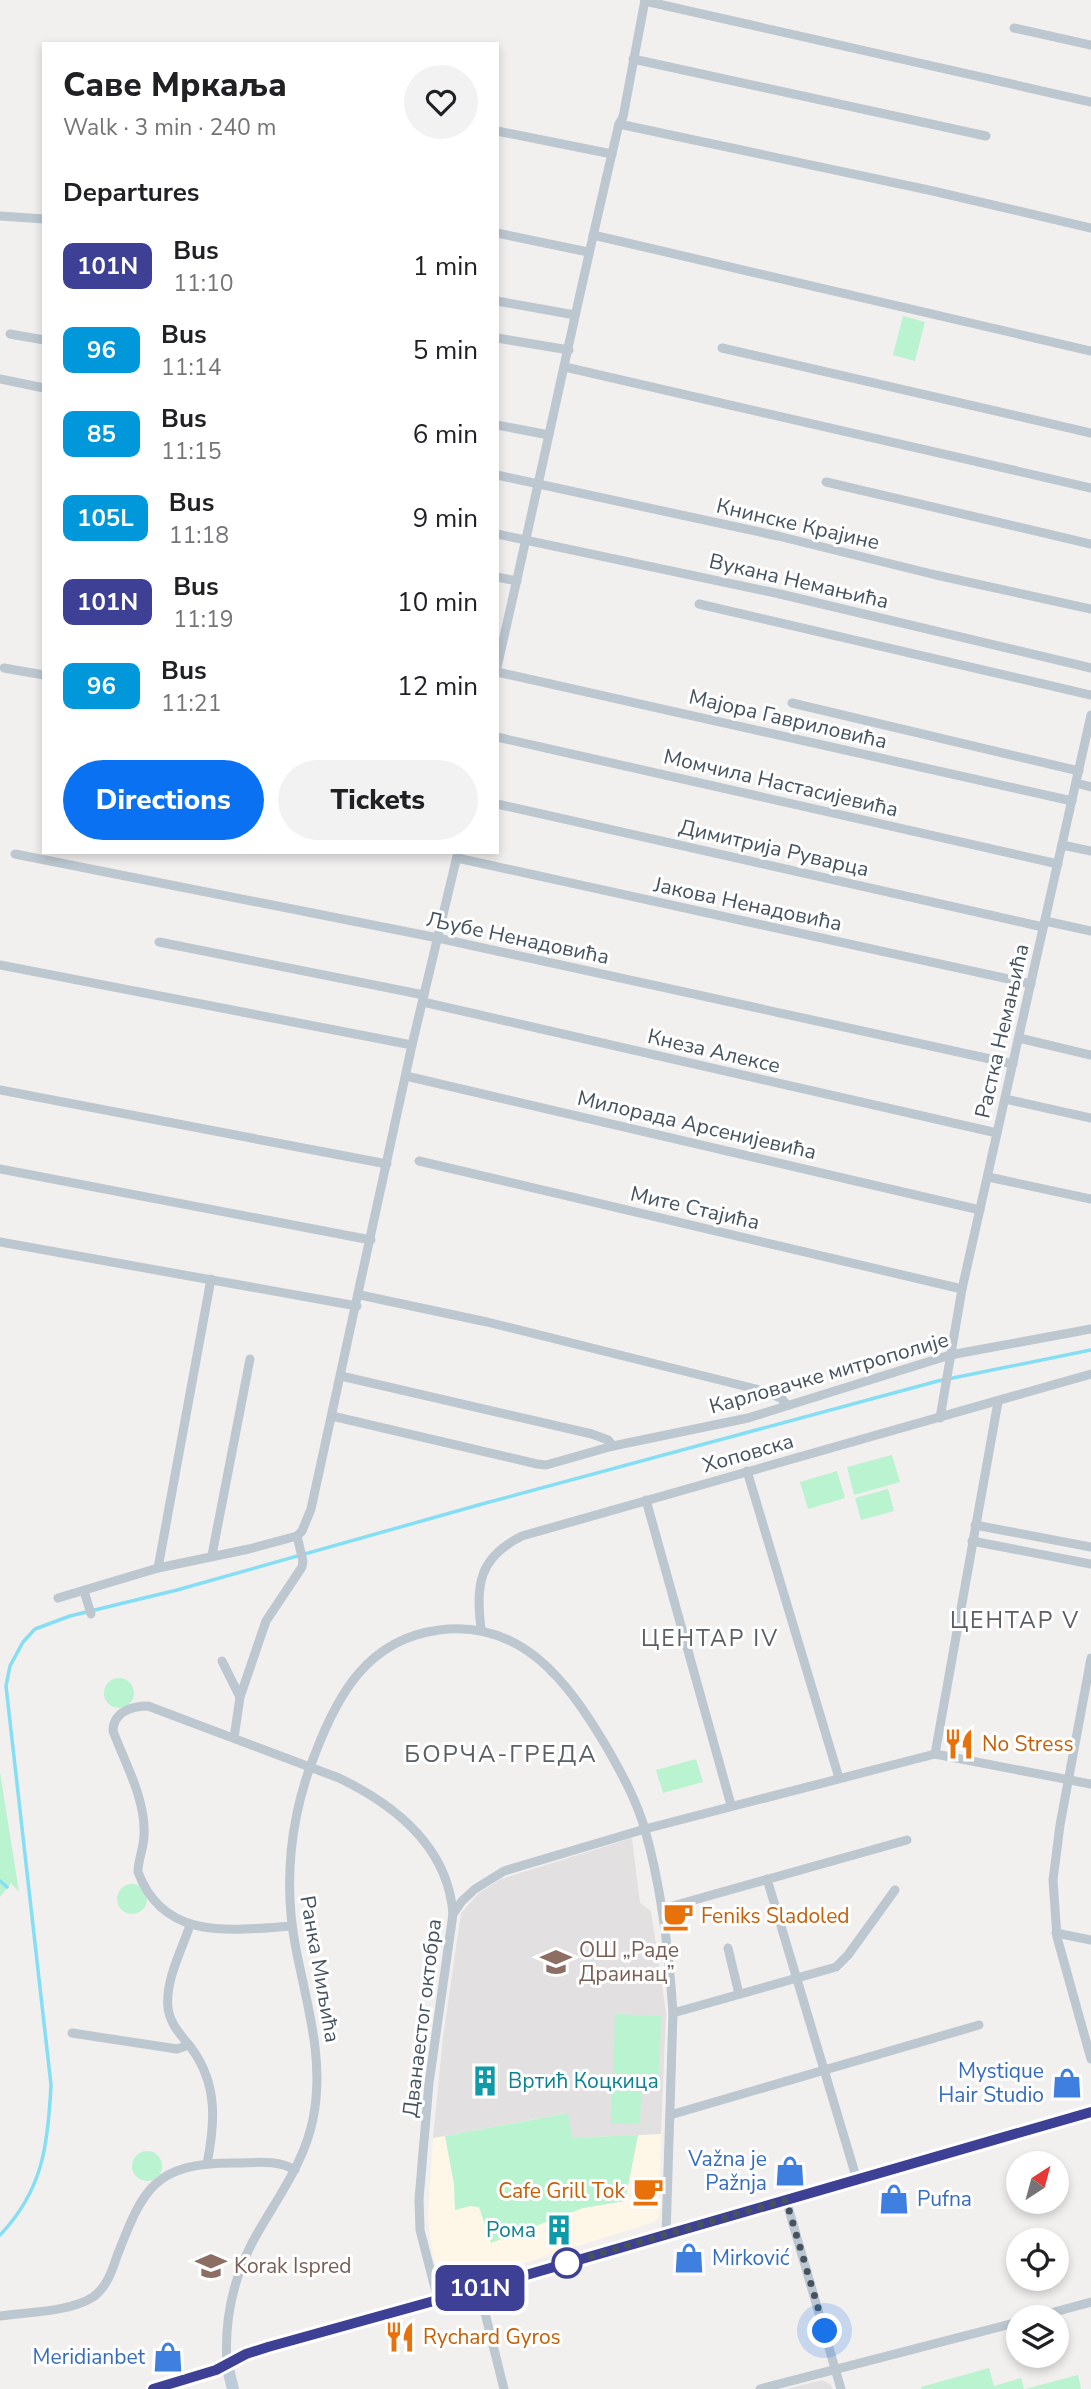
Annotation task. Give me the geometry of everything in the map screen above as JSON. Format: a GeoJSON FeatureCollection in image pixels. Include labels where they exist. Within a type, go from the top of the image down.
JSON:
{"type":"FeatureCollection","features":[{"type":"Feature","properties":{"kind":"street"},"geometry":{"type":"LineString","coordinates":[[499,660],[569,350],[588,252],[619,124],[623,117],[645,1],[1091,102]]}},
{"type":"Feature","properties":{"kind":"street"},"geometry":{"type":"LineString","coordinates":[[1014,28],[1091,45]]}},
{"type":"Feature","properties":{"kind":"street"},"geometry":{"type":"LineString","coordinates":[[633,59],[986,136]]}},
{"type":"Feature","properties":{"kind":"street"},"geometry":{"type":"LineString","coordinates":[[619,124],[933,191],[1091,228]]}},
{"type":"Feature","properties":{"kind":"street"},"geometry":{"type":"LineString","coordinates":[[499,131],[612,154]]}},
{"type":"Feature","properties":{"kind":"street"},"geometry":{"type":"LineString","coordinates":[[0,216],[42,219]]}},
{"type":"Feature","properties":{"kind":"street"},"geometry":{"type":"LineString","coordinates":[[499,233],[588,252]]}},
{"type":"Feature","properties":{"kind":"street"},"geometry":{"type":"LineString","coordinates":[[593,235],[1091,351]]}},
{"type":"Feature","properties":{"kind":"street"},"geometry":{"type":"LineString","coordinates":[[499,301],[575,315]]}},
{"type":"Feature","properties":{"kind":"street"},"geometry":{"type":"LineString","coordinates":[[10,334],[42,341]]}},
{"type":"Feature","properties":{"kind":"street"},"geometry":{"type":"LineString","coordinates":[[499,338],[569,350]]}},
{"type":"Feature","properties":{"kind":"street"},"geometry":{"type":"LineString","coordinates":[[722,348],[1091,433]]}},
{"type":"Feature","properties":{"kind":"street"},"geometry":{"type":"LineString","coordinates":[[565,367],[1091,488]]}},
{"type":"Feature","properties":{"kind":"street"},"geometry":{"type":"LineString","coordinates":[[0,379],[42,388]]}},
{"type":"Feature","properties":{"kind":"street"},"geometry":{"type":"LineString","coordinates":[[499,425],[549,435]]}},
{"type":"Feature","properties":{"kind":"street","name":"Книнске Крајине"},"geometry":{"type":"LineString","coordinates":[[499,475],[778,536],[1091,610]]}},
{"type":"Feature","properties":{"kind":"street"},"geometry":{"type":"LineString","coordinates":[[826,482],[1091,544]]}},
{"type":"Feature","properties":{"kind":"street","name":"Вукана Немањића"},"geometry":{"type":"LineString","coordinates":[[499,534],[779,594],[1091,668]]}},
{"type":"Feature","properties":{"kind":"street"},"geometry":{"type":"LineString","coordinates":[[499,577],[517,581]]}},
{"type":"Feature","properties":{"kind":"street"},"geometry":{"type":"LineString","coordinates":[[699,604],[1091,695]]}},
{"type":"Feature","properties":{"kind":"street"},"geometry":{"type":"LineString","coordinates":[[4,668],[42,675]]}},
{"type":"Feature","properties":{"kind":"street","name":"Мајора Гавриловића"},"geometry":{"type":"LineString","coordinates":[[499,669],[1072,801]]}},
{"type":"Feature","properties":{"kind":"street"},"geometry":{"type":"LineString","coordinates":[[792,703],[1079,771]]}},
{"type":"Feature","properties":{"kind":"street","name":"Растка Немањића"},"geometry":{"type":"LineString","coordinates":[[940,1418],[962,1289],[1091,715]]}},
{"type":"Feature","properties":{"kind":"street","name":"Момчила Настасијевића"},"geometry":{"type":"LineString","coordinates":[[499,737],[1058,864]]}},
{"type":"Feature","properties":{"kind":"street"},"geometry":{"type":"LineString","coordinates":[[1076,783],[1091,787]]}},
{"type":"Feature","properties":{"kind":"street","name":"Димитрија Руварца"},"geometry":{"type":"LineString","coordinates":[[499,804],[1044,924],[1091,931]]}},
{"type":"Feature","properties":{"kind":"street"},"geometry":{"type":"LineString","coordinates":[[1062,845],[1091,851]]}},
{"type":"Feature","properties":{"kind":"street","name":"Љубе Ненадовића"},"geometry":{"type":"LineString","coordinates":[[15,854],[438,938],[1013,1064]]}},
{"type":"Feature","properties":{"kind":"street"},"geometry":{"type":"LineString","coordinates":[[58,1598],[158,1568],[297,1536],[304,1528],[311,1509],[360,1295],[412,1045],[458,855]]}},
{"type":"Feature","properties":{"kind":"street","name":"Јакова Ненадовића"},"geometry":{"type":"LineString","coordinates":[[458,855],[1031,984]]}},
{"type":"Feature","properties":{"kind":"street","name":"Кнеза Алексе"},"geometry":{"type":"LineString","coordinates":[[159,942],[424,999],[997,1133]]}},
{"type":"Feature","properties":{"kind":"street"},"geometry":{"type":"LineString","coordinates":[[0,965],[412,1045]]}},
{"type":"Feature","properties":{"kind":"street"},"geometry":{"type":"LineString","coordinates":[[1019,1038],[1091,1055]]}},
{"type":"Feature","properties":{"kind":"street","name":"Милорада Арсенијевића"},"geometry":{"type":"LineString","coordinates":[[406,1076],[980,1210]]}},
{"type":"Feature","properties":{"kind":"street"},"geometry":{"type":"LineString","coordinates":[[0,1090],[387,1164]]}},
{"type":"Feature","properties":{"kind":"street"},"geometry":{"type":"LineString","coordinates":[[1005,1099],[1091,1118]]}},
{"type":"Feature","properties":{"kind":"street","name":"Мите Стајића"},"geometry":{"type":"LineString","coordinates":[[419,1161],[962,1289]]}},
{"type":"Feature","properties":{"kind":"street"},"geometry":{"type":"LineString","coordinates":[[0,1169],[371,1240]]}},
{"type":"Feature","properties":{"kind":"street"},"geometry":{"type":"LineString","coordinates":[[988,1177],[1091,1199]]}},
{"type":"Feature","properties":{"kind":"street"},"geometry":{"type":"LineString","coordinates":[[0,1242],[357,1306]]}},
{"type":"Feature","properties":{"kind":"street"},"geometry":{"type":"LineString","coordinates":[[158,1568],[211,1279]]}},
{"type":"Feature","properties":{"kind":"street"},"geometry":{"type":"LineString","coordinates":[[360,1295],[487,1322],[757,1389],[781,1398],[787,1405]]}},
{"type":"Feature","properties":{"kind":"street","name":"Карловачке митрополије"},"geometry":{"type":"LineString","coordinates":[[332,1416],[546,1465],[613,1446],[748,1418],[950,1355],[1091,1329]]}},
{"type":"Feature","properties":{"kind":"street"},"geometry":{"type":"LineString","coordinates":[[212,1555],[250,1359]]}},
{"type":"Feature","properties":{"kind":"street","name":"Хоповска"},"geometry":{"type":"LineString","coordinates":[[481,1629],[479,1582],[488,1563],[498,1551],[522,1536],[1091,1374]]}},
{"type":"Feature","properties":{"kind":"street"},"geometry":{"type":"LineString","coordinates":[[341,1376],[592,1434],[608,1440],[613,1446]]}},
{"type":"Feature","properties":{"kind":"street"},"geometry":{"type":"LineString","coordinates":[[934,1754],[998,1402]]}},
{"type":"Feature","properties":{"kind":"street"},"geometry":{"type":"LineString","coordinates":[[747,1471],[839,1778]]}},
{"type":"Feature","properties":{"kind":"street"},"geometry":{"type":"LineString","coordinates":[[646,1500],[731,1805]]}},
{"type":"Feature","properties":{"kind":"street"},"geometry":{"type":"LineString","coordinates":[[975,1525],[1091,1547]]}},
{"type":"Feature","properties":{"kind":"street"},"geometry":{"type":"LineString","coordinates":[[234,1738],[240,1697],[266,1621],[299,1573],[303,1561],[297,1536]]}},
{"type":"Feature","properties":{"kind":"street"},"geometry":{"type":"LineString","coordinates":[[972,1541],[1091,1564]]}},
{"type":"Feature","properties":{"kind":"street"},"geometry":{"type":"LineString","coordinates":[[84,1591],[89,1609]]}},
{"type":"Feature","properties":{"kind":"street","name":"Ранка Миљића"},"geometry":{"type":"LineString","coordinates":[[227,2365],[226,2329],[239,2274],[252,2244],[295,2170],[310,2133],[316,2107],[318,2070],[315,2039],[292,1926],[289,1898],[290,1853],[297,1815],[310,1766],[342,1698],[368,1661],[399,1641],[415,1635],[456,1628],[481,1629],[506,1637],[538,1657],[584,1709],[630,1791],[645,1829],[662,1909],[673,2013],[666,2235]]}},
{"type":"Feature","properties":{"kind":"street"},"geometry":{"type":"LineString","coordinates":[[1091,1658],[1068,1779],[1053,1880],[1056,1933],[1091,2059]]}},
{"type":"Feature","properties":{"kind":"street"},"geometry":{"type":"LineString","coordinates":[[222,1661],[240,1697]]}},
{"type":"Feature","properties":{"kind":"street","name":"Дванаестог октобра"},"geometry":{"type":"LineString","coordinates":[[190,1925],[163,1910],[139,1875],[144,1822],[135,1788],[113,1731],[113,1723],[131,1708],[148,1706],[310,1766],[361,1788],[411,1827],[440,1863],[451,1891],[453,1914],[429,2083],[419,2199],[421,2230],[438,2300]]}},
{"type":"Feature","properties":{"kind":"street"},"geometry":{"type":"LineString","coordinates":[[453,1914],[475,1889],[504,1871],[731,1805],[934,1754],[1091,1784]]}},
{"type":"Feature","properties":{"kind":"street"},"geometry":{"type":"LineString","coordinates":[[662,1909],[907,1840]]}},
{"type":"Feature","properties":{"kind":"street"},"geometry":{"type":"LineString","coordinates":[[768,1879],[857,2180]]}},
{"type":"Feature","properties":{"kind":"street"},"geometry":{"type":"LineString","coordinates":[[673,2013],[836,1967],[895,1890]]}},
{"type":"Feature","properties":{"kind":"street"},"geometry":{"type":"LineString","coordinates":[[207,2164],[214,2106],[204,2069],[172,2022],[168,2007],[169,1989],[190,1925],[226,1930],[292,1926]]}},
{"type":"Feature","properties":{"kind":"street"},"geometry":{"type":"LineString","coordinates":[[1056,1933],[1091,1940]]}},
{"type":"Feature","properties":{"kind":"street"},"geometry":{"type":"LineString","coordinates":[[728,1948],[739,1994]]}},
{"type":"Feature","properties":{"kind":"street"},"geometry":{"type":"LineString","coordinates":[[670,2115],[979,2025]]}},
{"type":"Feature","properties":{"kind":"street"},"geometry":{"type":"LineString","coordinates":[[72,2033],[177,2049],[189,2045]]}},
{"type":"Feature","properties":{"kind":"street"},"geometry":{"type":"LineString","coordinates":[[153,2389],[216,2370],[268,2347],[479,2289],[1091,2112]]}},
{"type":"Feature","properties":{"kind":"street"},"geometry":{"type":"LineString","coordinates":[[0,2316],[71,2306],[95,2296],[109,2278],[134,2214],[149,2189],[174,2172],[207,2164],[277,2163],[295,2170]]}},
{"type":"Feature","properties":{"kind":"street"},"geometry":{"type":"LineString","coordinates":[[786,2200],[841,2389]]}},
{"type":"Feature","properties":{"kind":"street"},"geometry":{"type":"LineString","coordinates":[[479,2289],[504,2389]]}},
{"type":"Feature","properties":{"kind":"street"},"geometry":{"type":"LineString","coordinates":[[1069,2308],[1091,2302]]}},
{"type":"Feature","properties":{"kind":"street"},"geometry":{"type":"LineString","coordinates":[[760,2389],[1006,2325]]}},
{"type":"Feature","properties":{"kind":"street"},"geometry":{"type":"LineString","coordinates":[[227,2365],[233,2389]]}},
{"type":"Feature","properties":{"kind":"shaded area","name":"ОШ „Раде Драинац”"},"geometry":{"type":"Polygon","coordinates":[[[632,1838],[640,1903],[651,1911],[666,2012],[661,2134],[572,2138],[567,2113],[433,2138],[443,2037],[461,1913],[479,1893],[501,1879],[632,1838]]]}},
{"type":"Feature","properties":{"kind":"shaded area"},"geometry":{"type":"Polygon","coordinates":[[[661,2134],[659,2217],[654,2222],[449,2287],[443,2284],[433,2257],[428,2218],[433,2138],[445,2136],[454,2184],[455,2210],[470,2206],[479,2207],[491,2242],[583,2208],[625,2201],[638,2135],[661,2134]]]}},
{"type":"Feature","properties":{"kind":"shaded area"},"geometry":{"type":"Polygon","coordinates":[[[822,2380],[833,2389],[786,2389],[822,2380]]]}},
{"type":"Feature","properties":{"kind":"green space"},"geometry":{"type":"Polygon","coordinates":[[[903,316],[925,322],[915,361],[893,355],[903,316]]]}},
{"type":"Feature","properties":{"kind":"green space"},"geometry":{"type":"Polygon","coordinates":[[[892,1455],[900,1482],[854,1495],[847,1467],[892,1455]]]}},
{"type":"Feature","properties":{"kind":"green space"},"geometry":{"type":"Polygon","coordinates":[[[837,1471],[845,1498],[808,1509],[800,1482],[837,1471]]]}},
{"type":"Feature","properties":{"kind":"green space"},"geometry":{"type":"Polygon","coordinates":[[[888,1489],[894,1511],[861,1520],[855,1498],[888,1489]]]}},
{"type":"Feature","properties":{"kind":"green space"},"geometry":{"type":"Polygon","coordinates":[[[119,1678],[130,1682],[134,1693],[130,1704],[119,1708],[108,1704],[104,1693],[108,1682],[119,1678]]]}},
{"type":"Feature","properties":{"kind":"green space"},"geometry":{"type":"Polygon","coordinates":[[[696,1759],[703,1782],[663,1793],[656,1770],[696,1759]]]}},
{"type":"Feature","properties":{"kind":"green space"},"geometry":{"type":"Polygon","coordinates":[[[0,1772],[19,1892],[11,1883],[0,1897],[0,1772]]]}},
{"type":"Feature","properties":{"kind":"green space"},"geometry":{"type":"Polygon","coordinates":[[[132,1884],[143,1888],[147,1899],[143,1910],[132,1914],[121,1910],[117,1899],[121,1888],[132,1884]]]}},
{"type":"Feature","properties":{"kind":"green space"},"geometry":{"type":"Polygon","coordinates":[[[615,2014],[661,2016],[659,2079],[613,2077],[615,2014]]]}},
{"type":"Feature","properties":{"kind":"green space"},"geometry":{"type":"Polygon","coordinates":[[[612,2081],[642,2082],[640,2124],[611,2123],[612,2081]]]}},
{"type":"Feature","properties":{"kind":"green space"},"geometry":{"type":"Polygon","coordinates":[[[568,2113],[572,2138],[638,2135],[625,2201],[583,2208],[491,2243],[479,2207],[470,2206],[455,2210],[454,2184],[445,2136],[568,2113]]]}},
{"type":"Feature","properties":{"kind":"green space"},"geometry":{"type":"Polygon","coordinates":[[[147,2151],[158,2155],[162,2166],[158,2177],[147,2181],[136,2177],[132,2166],[136,2155],[147,2151]]]}},
{"type":"Feature","properties":{"kind":"green space"},"geometry":{"type":"Polygon","coordinates":[[[989,2368],[994,2386],[1021,2378],[1024,2389],[921,2387],[989,2368]]]}},
{"type":"Feature","properties":{"kind":"green space"},"geometry":{"type":"Polygon","coordinates":[[[1078,2375],[1081,2389],[1025,2389],[1078,2375]]]}},
{"type":"Feature","properties":{"kind":"waterway"},"geometry":{"type":"LineString","coordinates":[[0,2235],[26,2201],[34,2184],[45,2147],[51,2085],[6,1686],[10,1666],[23,1642],[35,1629],[70,1616],[177,1590],[482,1504],[938,1381],[1091,1350]]}},
{"type":"Feature","properties":{"kind":"waterway"},"geometry":{"type":"LineString","coordinates":[[0,1881],[7,1887]]}},
{"type":"Feature","properties":{"kind":"bus line","name":"101N"},"geometry":{"type":"LineString","coordinates":[[153,2389],[220,2369],[246,2354],[268,2347],[1091,2112]]}},
{"type":"Feature","properties":{"kind":"place","name":"No Stress"},"geometry":{"type":"Point","coordinates":[959,1744]}},
{"type":"Feature","properties":{"kind":"place","name":"Feniks Sladoled"},"geometry":{"type":"Point","coordinates":[678,1916]}},
{"type":"Feature","properties":{"kind":"place","name":"ОШ „Раде Драинац”"},"geometry":{"type":"Point","coordinates":[556,1962]}},
{"type":"Feature","properties":{"kind":"place","name":"Вртић Коцкица"},"geometry":{"type":"Point","coordinates":[485,2081]}},
{"type":"Feature","properties":{"kind":"place","name":"Mystique Hair Studio"},"geometry":{"type":"Point","coordinates":[1067,2083]}},
{"type":"Feature","properties":{"kind":"place","name":"Važna je Pažnja"},"geometry":{"type":"Point","coordinates":[790,2171]}},
{"type":"Feature","properties":{"kind":"place","name":"Cafe Grill Tok"},"geometry":{"type":"Point","coordinates":[648,2191]}},
{"type":"Feature","properties":{"kind":"place","name":"Pufna"},"geometry":{"type":"Point","coordinates":[894,2199]}},
{"type":"Feature","properties":{"kind":"place","name":"Рома"},"geometry":{"type":"Point","coordinates":[559,2230]}},
{"type":"Feature","properties":{"kind":"place","name":"Mirković"},"geometry":{"type":"Point","coordinates":[689,2258]}},
{"type":"Feature","properties":{"kind":"place","name":"Korak Ispred"},"geometry":{"type":"Point","coordinates":[211,2266]}},
{"type":"Feature","properties":{"kind":"place","name":"Rychard Gyros"},"geometry":{"type":"Point","coordinates":[400,2337]}},
{"type":"Feature","properties":{"kind":"place","name":"Meridianbet"},"geometry":{"type":"Point","coordinates":[168,2357]}},
{"type":"Feature","properties":{"kind":"district","name":"ЦЕНТАР V"},"geometry":{"type":"Point","coordinates":[1015,1620]}},
{"type":"Feature","properties":{"kind":"district","name":"ЦЕНТАР IV"},"geometry":{"type":"Point","coordinates":[710,1638]}},
{"type":"Feature","properties":{"kind":"district","name":"БОРЧА-ГРЕДА"},"geometry":{"type":"Point","coordinates":[501,1754]}},
{"type":"Feature","properties":{"kind":"route"},"geometry":{"type":"LineString","coordinates":[[567,2263],[786,2200],[825,2331]]}}]}
